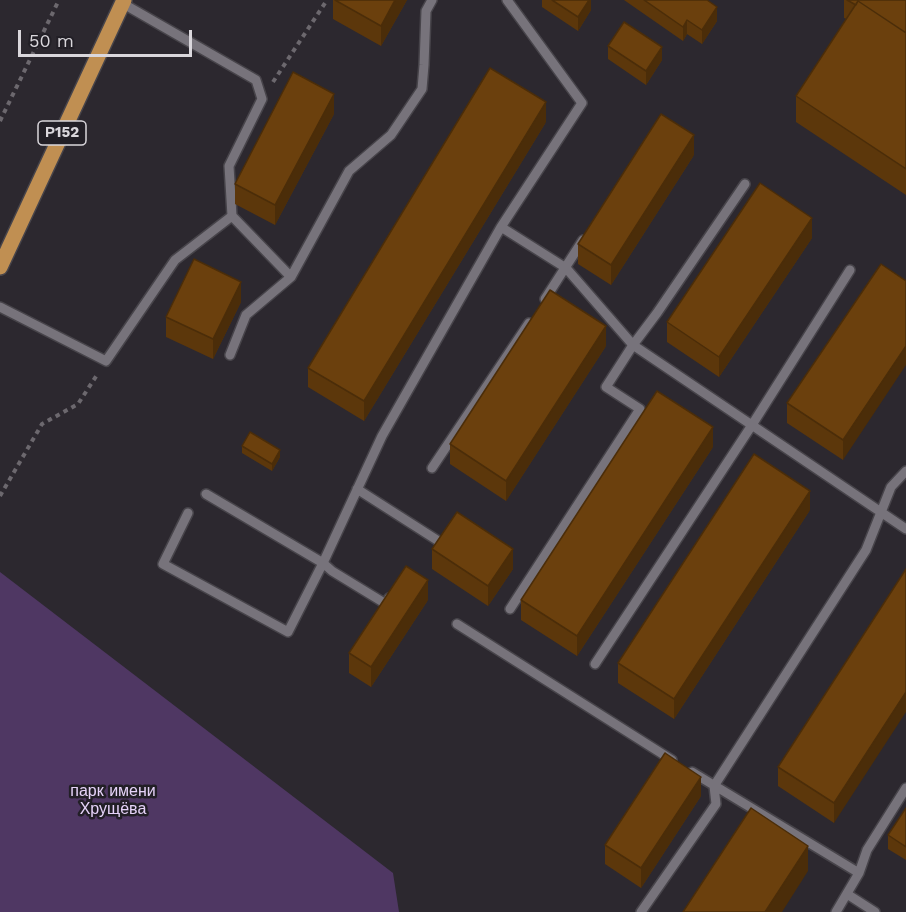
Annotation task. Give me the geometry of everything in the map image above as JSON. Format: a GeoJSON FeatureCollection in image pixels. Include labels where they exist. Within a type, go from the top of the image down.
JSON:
{"type":"FeatureCollection","features":[{"type":"Feature","properties":{"kind":"main road","name":"Р152"},"geometry":{"type":"LineString","coordinates":[[0,267],[123,2]]}},
{"type":"Feature","properties":{"kind":"lane"},"geometry":{"type":"LineString","coordinates":[[230,355],[246,315],[291,277],[349,171],[391,135],[422,89],[426,11],[432,0]]}},
{"type":"Feature","properties":{"kind":"lane"},"geometry":{"type":"LineString","coordinates":[[188,513],[163,564],[288,632],[382,436],[501,227],[582,103],[507,0]]}},
{"type":"Feature","properties":{"kind":"lane"},"geometry":{"type":"LineString","coordinates":[[123,2],[256,80],[262,99],[229,166],[232,216],[291,277]]}},
{"type":"Feature","properties":{"kind":"lane"},"geometry":{"type":"LineString","coordinates":[[510,609],[640,409],[606,387],[745,184]]}},
{"type":"Feature","properties":{"kind":"lane"},"geometry":{"type":"LineString","coordinates":[[0,307],[106,361],[175,260],[232,216]]}},
{"type":"Feature","properties":{"kind":"lane"},"geometry":{"type":"LineString","coordinates":[[501,227],[566,268],[633,345],[906,529]]}},
{"type":"Feature","properties":{"kind":"lane"},"geometry":{"type":"LineString","coordinates":[[541,306],[591,229]]}},
{"type":"Feature","properties":{"kind":"lane"},"geometry":{"type":"LineString","coordinates":[[595,664],[752,425],[850,270]]}},
{"type":"Feature","properties":{"kind":"lane"},"geometry":{"type":"LineString","coordinates":[[432,468],[534,315]]}},
{"type":"Feature","properties":{"kind":"lane"},"geometry":{"type":"LineString","coordinates":[[641,912],[716,804],[714,786],[866,550],[891,487],[906,471]]}},
{"type":"Feature","properties":{"kind":"lane"},"geometry":{"type":"LineString","coordinates":[[357,489],[440,542]]}},
{"type":"Feature","properties":{"kind":"lane"},"geometry":{"type":"LineString","coordinates":[[206,494],[323,563],[386,604],[391,594]]}},
{"type":"Feature","properties":{"kind":"lane"},"geometry":{"type":"LineString","coordinates":[[458,624],[714,786],[859,873]]}},
{"type":"Feature","properties":{"kind":"lane"},"geometry":{"type":"LineString","coordinates":[[836,912],[859,873],[867,850],[906,788]]}},
{"type":"Feature","properties":{"kind":"lane"},"geometry":{"type":"LineString","coordinates":[[847,894],[875,912]]}},
{"type":"Feature","properties":{"kind":"path"},"geometry":{"type":"LineString","coordinates":[[0,121],[59,0]]}},
{"type":"Feature","properties":{"kind":"path"},"geometry":{"type":"LineString","coordinates":[[262,99],[327,0]]}},
{"type":"Feature","properties":{"kind":"path"},"geometry":{"type":"LineString","coordinates":[[0,496],[42,424],[78,404],[106,361]]}},
{"type":"Feature","properties":{"kind":"green space","name":"парк имени Хрущёва"},"geometry":{"type":"Polygon","coordinates":[[[0,572],[393,873],[399,912],[0,912],[0,572]]]}},
{"type":"Feature","properties":{"kind":"building"},"geometry":{"type":"Polygon","coordinates":[[[335,0],[395,0],[381,26],[335,0]]]}},
{"type":"Feature","properties":{"kind":"building"},"geometry":{"type":"Polygon","coordinates":[[[552,0],[589,0],[578,17],[552,0]]]}},
{"type":"Feature","properties":{"kind":"building"},"geometry":{"type":"Polygon","coordinates":[[[644,0],[707,0],[717,7],[702,30],[687,20],[683,27],[644,0]]]}},
{"type":"Feature","properties":{"kind":"building"},"geometry":{"type":"Polygon","coordinates":[[[847,0],[906,0],[906,33],[858,1],[856,5],[847,0]]]}},
{"type":"Feature","properties":{"kind":"building"},"geometry":{"type":"Polygon","coordinates":[[[858,1],[906,33],[906,169],[796,96],[858,1]]]}},
{"type":"Feature","properties":{"kind":"building"},"geometry":{"type":"Polygon","coordinates":[[[624,22],[662,47],[646,71],[608,46],[624,22]]]}},
{"type":"Feature","properties":{"kind":"building"},"geometry":{"type":"Polygon","coordinates":[[[490,68],[546,102],[364,401],[308,368],[490,68]]]}},
{"type":"Feature","properties":{"kind":"building"},"geometry":{"type":"Polygon","coordinates":[[[293,72],[334,94],[275,205],[235,184],[293,72]]]}},
{"type":"Feature","properties":{"kind":"building"},"geometry":{"type":"Polygon","coordinates":[[[661,114],[694,135],[611,265],[578,244],[661,114]]]}},
{"type":"Feature","properties":{"kind":"building"},"geometry":{"type":"Polygon","coordinates":[[[760,183],[812,218],[719,357],[667,322],[760,183]]]}},
{"type":"Feature","properties":{"kind":"building"},"geometry":{"type":"Polygon","coordinates":[[[194,259],[241,282],[213,339],[166,317],[194,259]]]}},
{"type":"Feature","properties":{"kind":"building"},"geometry":{"type":"Polygon","coordinates":[[[881,264],[906,281],[906,346],[843,440],[787,403],[881,264]]]}},
{"type":"Feature","properties":{"kind":"building"},"geometry":{"type":"Polygon","coordinates":[[[550,290],[606,326],[506,481],[450,444],[550,290]]]}},
{"type":"Feature","properties":{"kind":"building"},"geometry":{"type":"Polygon","coordinates":[[[657,391],[713,427],[577,636],[521,600],[657,391]]]}},
{"type":"Feature","properties":{"kind":"building"},"geometry":{"type":"Polygon","coordinates":[[[250,432],[280,450],[272,464],[242,446],[250,432]]]}},
{"type":"Feature","properties":{"kind":"building"},"geometry":{"type":"Polygon","coordinates":[[[754,454],[810,491],[674,699],[618,663],[754,454]]]}},
{"type":"Feature","properties":{"kind":"building"},"geometry":{"type":"Polygon","coordinates":[[[457,512],[513,549],[488,586],[432,549],[457,512]]]}},
{"type":"Feature","properties":{"kind":"building"},"geometry":{"type":"Polygon","coordinates":[[[406,566],[428,580],[371,667],[349,653],[406,566]]]}},
{"type":"Feature","properties":{"kind":"building"},"geometry":{"type":"Polygon","coordinates":[[[906,569],[906,692],[834,803],[778,767],[906,569]]]}},
{"type":"Feature","properties":{"kind":"building"},"geometry":{"type":"Polygon","coordinates":[[[665,753],[701,777],[641,868],[605,845],[665,753]]]}},
{"type":"Feature","properties":{"kind":"building"},"geometry":{"type":"Polygon","coordinates":[[[751,808],[808,846],[765,912],[683,912],[751,808]]]}},
{"type":"Feature","properties":{"kind":"building"},"geometry":{"type":"Polygon","coordinates":[[[906,808],[906,847],[888,835],[906,808]]]}}]}
